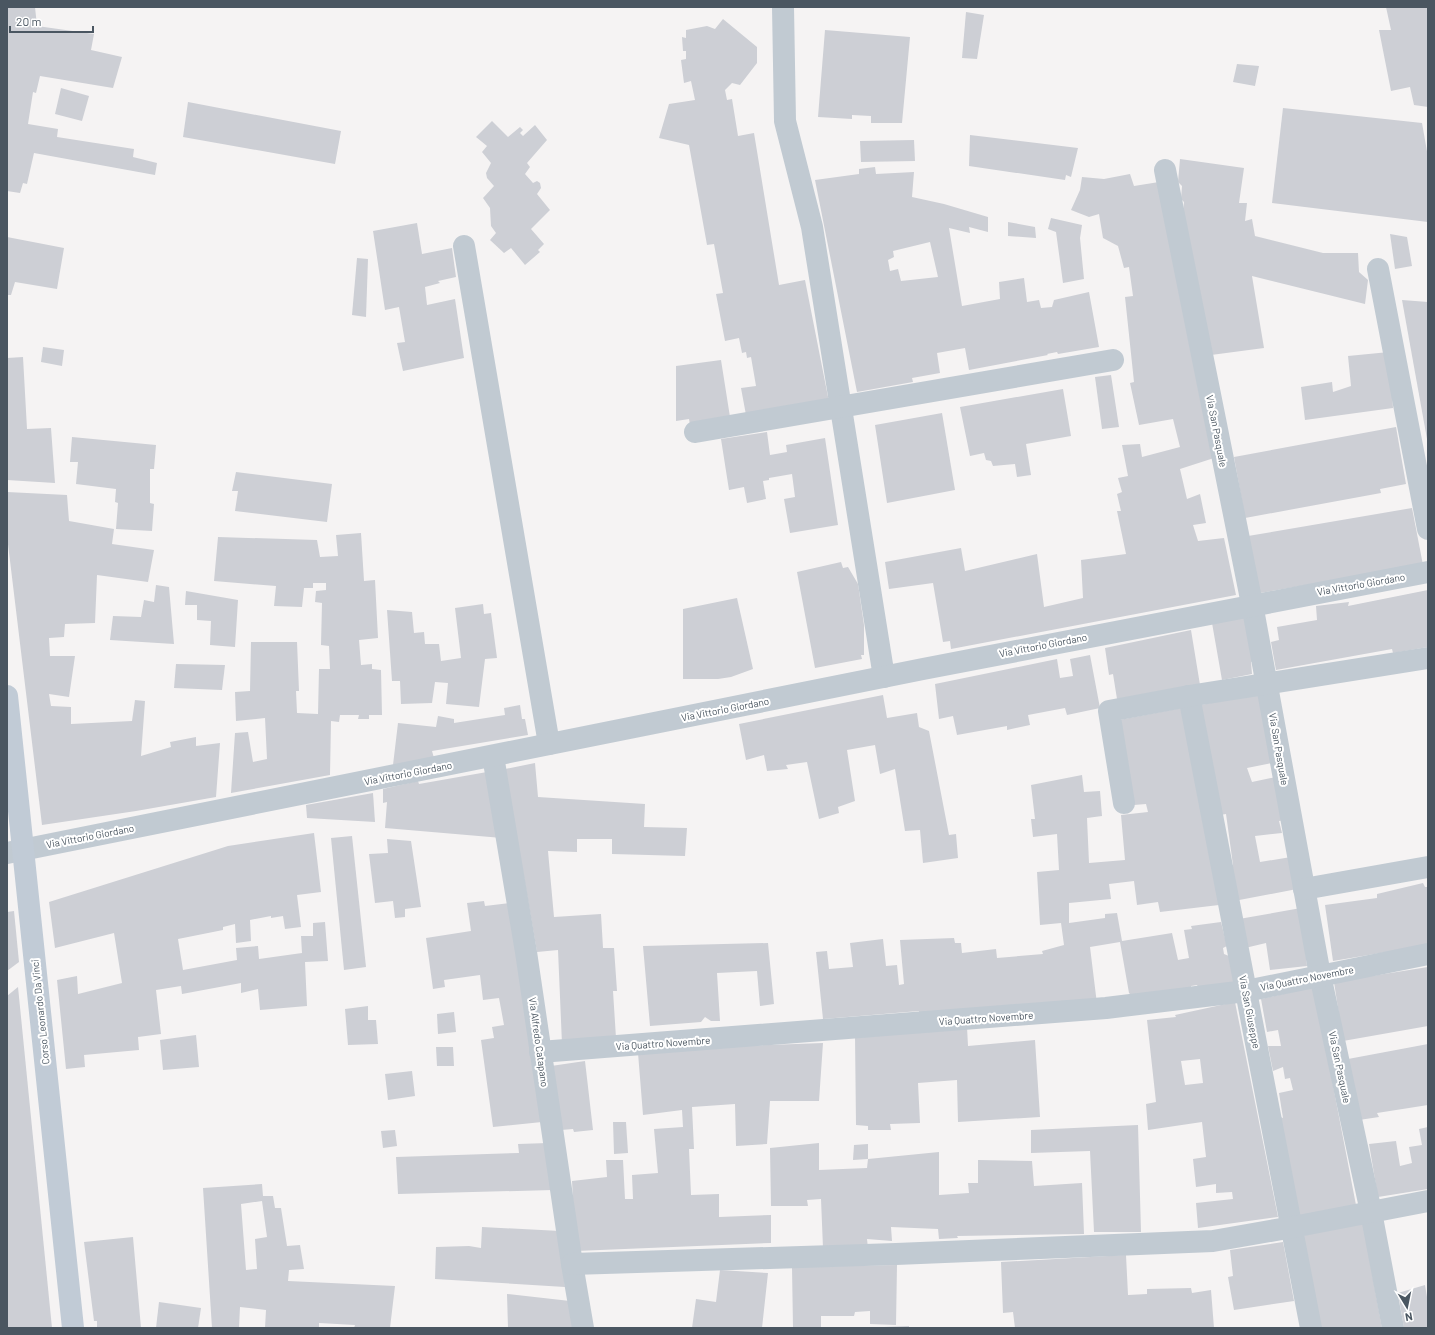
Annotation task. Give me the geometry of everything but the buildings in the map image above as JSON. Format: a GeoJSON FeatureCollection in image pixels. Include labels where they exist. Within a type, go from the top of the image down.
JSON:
{"type":"FeatureCollection","features":[{"type":"Feature","properties":{"kind":"main road","name":"Corso Leonardo Da Vinci"},"geometry":{"type":"LineString","coordinates":[[7,696],[15,851],[73,1328]]}},
{"type":"Feature","properties":{"kind":"street"},"geometry":{"type":"LineString","coordinates":[[783,7],[785,120],[812,226],[884,677]]}},
{"type":"Feature","properties":{"kind":"street","name":"Via San Pasquale"},"geometry":{"type":"LineString","coordinates":[[1165,170],[1252,604],[1320,975],[1371,1212],[1392,1328]]}},
{"type":"Feature","properties":{"kind":"street"},"geometry":{"type":"LineString","coordinates":[[464,246],[549,744]]}},
{"type":"Feature","properties":{"kind":"street"},"geometry":{"type":"LineString","coordinates":[[1378,269],[1428,529]]}},
{"type":"Feature","properties":{"kind":"street"},"geometry":{"type":"LineString","coordinates":[[695,432],[1113,360]]}},
{"type":"Feature","properties":{"kind":"street","name":"Via Vittorio Giordano"},"geometry":{"type":"LineString","coordinates":[[15,851],[1252,604],[1428,572]]}},
{"type":"Feature","properties":{"kind":"street"},"geometry":{"type":"LineString","coordinates":[[1124,803],[1109,711],[1189,696],[1267,685],[1428,658]]}},
{"type":"Feature","properties":{"kind":"street","name":"Via San Giuseppe"},"geometry":{"type":"LineString","coordinates":[[1189,696],[1293,1227],[1311,1328]]}},
{"type":"Feature","properties":{"kind":"street","name":"Via Alfredo Catapano"},"geometry":{"type":"LineString","coordinates":[[493,756],[526,952],[572,1264],[583,1328]]}},
{"type":"Feature","properties":{"kind":"street"},"geometry":{"type":"LineString","coordinates":[[1304,888],[1428,867]]}},
{"type":"Feature","properties":{"kind":"street","name":"Via Quattro Novembre"},"geometry":{"type":"LineString","coordinates":[[540,1052],[1098,1009],[1246,991],[1428,954]]}},
{"type":"Feature","properties":{"kind":"street"},"geometry":{"type":"LineString","coordinates":[[572,1264],[896,1254],[1213,1241],[1293,1227],[1428,1200]]}}]}
